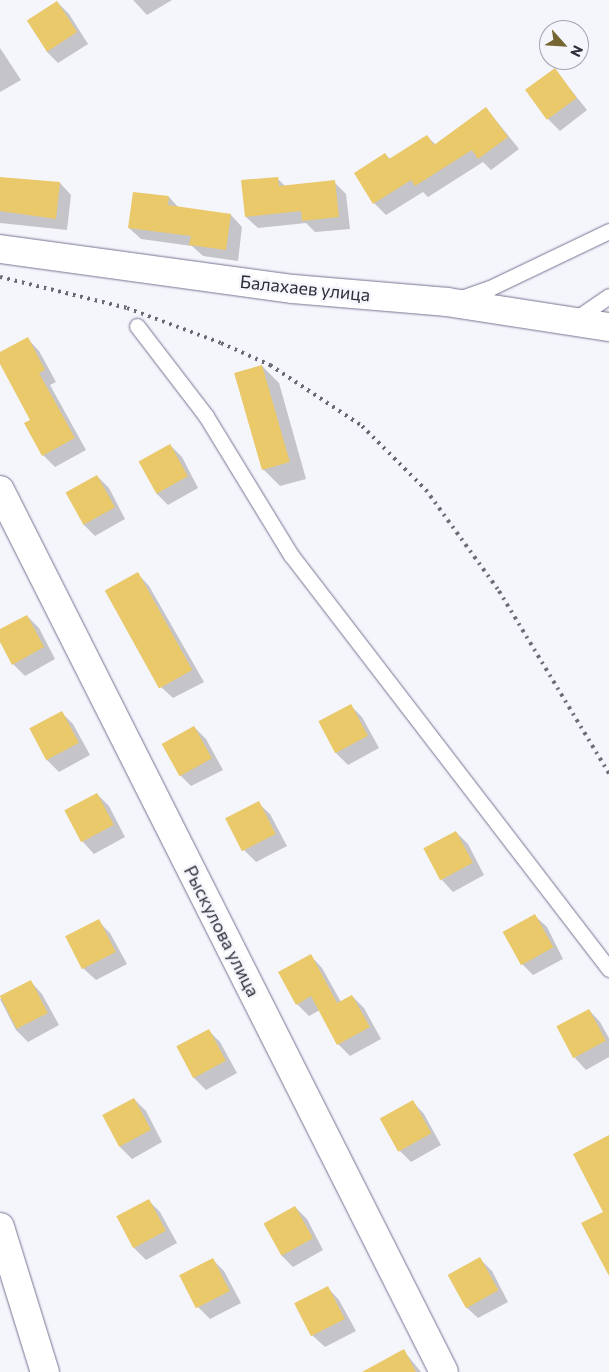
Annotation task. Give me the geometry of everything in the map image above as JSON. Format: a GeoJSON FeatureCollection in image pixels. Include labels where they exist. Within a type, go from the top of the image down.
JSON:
{"type":"FeatureCollection","features":[{"type":"Feature","properties":{"kind":"street","name":"Балахаев улица"},"geometry":{"type":"LineString","coordinates":[[0,249],[293,289],[447,302],[609,326]]}},
{"type":"Feature","properties":{"kind":"street","name":"Рыскулова улица"},"geometry":{"type":"LineString","coordinates":[[0,490],[444,1372]]}},
{"type":"Feature","properties":{"kind":"street"},"geometry":{"type":"LineString","coordinates":[[0,1226],[46,1372]]}},
{"type":"Feature","properties":{"kind":"lane"},"geometry":{"type":"LineString","coordinates":[[447,302],[490,288],[609,231]]}},
{"type":"Feature","properties":{"kind":"lane"},"geometry":{"type":"LineString","coordinates":[[574,320],[609,296]]}},
{"type":"Feature","properties":{"kind":"lane"},"geometry":{"type":"LineString","coordinates":[[137,326],[206,416],[291,555],[609,969]]}},
{"type":"Feature","properties":{"kind":"building"},"geometry":{"type":"Polygon","coordinates":[[[57,1],[77,32],[47,52],[27,21],[57,1]]]}},
{"type":"Feature","properties":{"kind":"building"},"geometry":{"type":"Polygon","coordinates":[[[552,70],[556,70],[577,98],[547,120],[525,90],[552,70]]]}},
{"type":"Feature","properties":{"kind":"building"},"geometry":{"type":"Polygon","coordinates":[[[486,107],[508,137],[478,159],[472,150],[415,186],[411,180],[373,204],[354,173],[385,153],[389,159],[427,135],[434,145],[486,107]]]}},
{"type":"Feature","properties":{"kind":"building"},"geometry":{"type":"Polygon","coordinates":[[[0,177],[60,182],[56,219],[0,211],[0,177]]]}},
{"type":"Feature","properties":{"kind":"building"},"geometry":{"type":"Polygon","coordinates":[[[278,177],[279,186],[335,180],[339,217],[302,221],[301,211],[245,217],[241,180],[278,177]]]}},
{"type":"Feature","properties":{"kind":"building"},"geometry":{"type":"Polygon","coordinates":[[[133,192],[169,196],[168,205],[231,214],[226,250],[189,245],[191,236],[128,228],[133,192]]]}},
{"type":"Feature","properties":{"kind":"building"},"geometry":{"type":"Polygon","coordinates":[[[28,337],[45,370],[39,373],[75,438],[42,456],[24,423],[30,420],[0,364],[0,352],[28,337]]]}},
{"type":"Feature","properties":{"kind":"building"},"geometry":{"type":"Polygon","coordinates":[[[262,365],[290,462],[262,470],[234,373],[262,365]]]}},
{"type":"Feature","properties":{"kind":"building"},"geometry":{"type":"Polygon","coordinates":[[[170,444],[188,476],[156,494],[139,461],[170,444]]]}},
{"type":"Feature","properties":{"kind":"building"},"geometry":{"type":"Polygon","coordinates":[[[97,475],[115,507],[83,525],[66,492],[97,475]]]}},
{"type":"Feature","properties":{"kind":"building"},"geometry":{"type":"Polygon","coordinates":[[[138,572],[192,670],[159,688],[105,590],[138,572]]]}},
{"type":"Feature","properties":{"kind":"building"},"geometry":{"type":"Polygon","coordinates":[[[27,615],[44,647],[12,665],[0,642],[0,629],[27,615]]]}},
{"type":"Feature","properties":{"kind":"building"},"geometry":{"type":"Polygon","coordinates":[[[351,704],[368,736],[335,753],[318,721],[351,704]]]}},
{"type":"Feature","properties":{"kind":"building"},"geometry":{"type":"Polygon","coordinates":[[[62,711],[79,743],[46,760],[29,728],[62,711]]]}},
{"type":"Feature","properties":{"kind":"building"},"geometry":{"type":"Polygon","coordinates":[[[194,726],[212,758],[180,776],[162,744],[194,726]]]}},
{"type":"Feature","properties":{"kind":"building"},"geometry":{"type":"Polygon","coordinates":[[[97,793],[114,825],[81,842],[64,810],[97,793]]]}},
{"type":"Feature","properties":{"kind":"building"},"geometry":{"type":"Polygon","coordinates":[[[259,801],[276,834],[242,851],[225,818],[259,801]]]}},
{"type":"Feature","properties":{"kind":"building"},"geometry":{"type":"Polygon","coordinates":[[[456,831],[473,863],[440,880],[423,848],[456,831]]]}},
{"type":"Feature","properties":{"kind":"building"},"geometry":{"type":"Polygon","coordinates":[[[535,914],[553,947],[521,965],[503,932],[535,914]]]}},
{"type":"Feature","properties":{"kind":"building"},"geometry":{"type":"Polygon","coordinates":[[[99,919],[116,952],[82,969],[65,936],[99,919]]]}},
{"type":"Feature","properties":{"kind":"building"},"geometry":{"type":"Polygon","coordinates":[[[311,954],[337,1003],[352,995],[370,1027],[337,1045],[311,996],[296,1005],[278,972],[311,954]]]}},
{"type":"Feature","properties":{"kind":"building"},"geometry":{"type":"Polygon","coordinates":[[[31,980],[48,1013],[17,1029],[0,996],[31,980]]]}},
{"type":"Feature","properties":{"kind":"building"},"geometry":{"type":"Polygon","coordinates":[[[589,1009],[606,1041],[573,1058],[556,1026],[589,1009]]]}},
{"type":"Feature","properties":{"kind":"building"},"geometry":{"type":"Polygon","coordinates":[[[209,1029],[226,1061],[193,1078],[176,1046],[209,1029]]]}},
{"type":"Feature","properties":{"kind":"building"},"geometry":{"type":"Polygon","coordinates":[[[134,1098],[151,1130],[119,1147],[102,1115],[134,1098]]]}},
{"type":"Feature","properties":{"kind":"building"},"geometry":{"type":"Polygon","coordinates":[[[413,1100],[431,1133],[398,1152],[380,1118],[413,1100]]]}},
{"type":"Feature","properties":{"kind":"building"},"geometry":{"type":"Polygon","coordinates":[[[609,1135],[609,1276],[581,1223],[603,1212],[573,1154],[609,1135]]]}},
{"type":"Feature","properties":{"kind":"building"},"geometry":{"type":"Polygon","coordinates":[[[149,1199],[166,1231],[133,1248],[116,1216],[149,1199]]]}},
{"type":"Feature","properties":{"kind":"building"},"geometry":{"type":"Polygon","coordinates":[[[295,1206],[313,1238],[281,1256],[264,1223],[295,1206]]]}},
{"type":"Feature","properties":{"kind":"building"},"geometry":{"type":"Polygon","coordinates":[[[480,1257],[498,1290],[466,1308],[448,1275],[480,1257]]]}},
{"type":"Feature","properties":{"kind":"building"},"geometry":{"type":"Polygon","coordinates":[[[213,1258],[230,1291],[196,1308],[179,1275],[213,1258]]]}},
{"type":"Feature","properties":{"kind":"building"},"geometry":{"type":"Polygon","coordinates":[[[328,1286],[345,1319],[311,1336],[294,1303],[328,1286]]]}},
{"type":"Feature","properties":{"kind":"building"},"geometry":{"type":"Polygon","coordinates":[[[404,1349],[416,1372],[362,1372],[404,1349]]]}},
{"type":"Feature","properties":{"kind":"railway"},"geometry":{"type":"LineString","coordinates":[[0,277],[127,308],[221,343],[270,365],[362,426],[426,490],[499,591],[609,773]]}}]}
